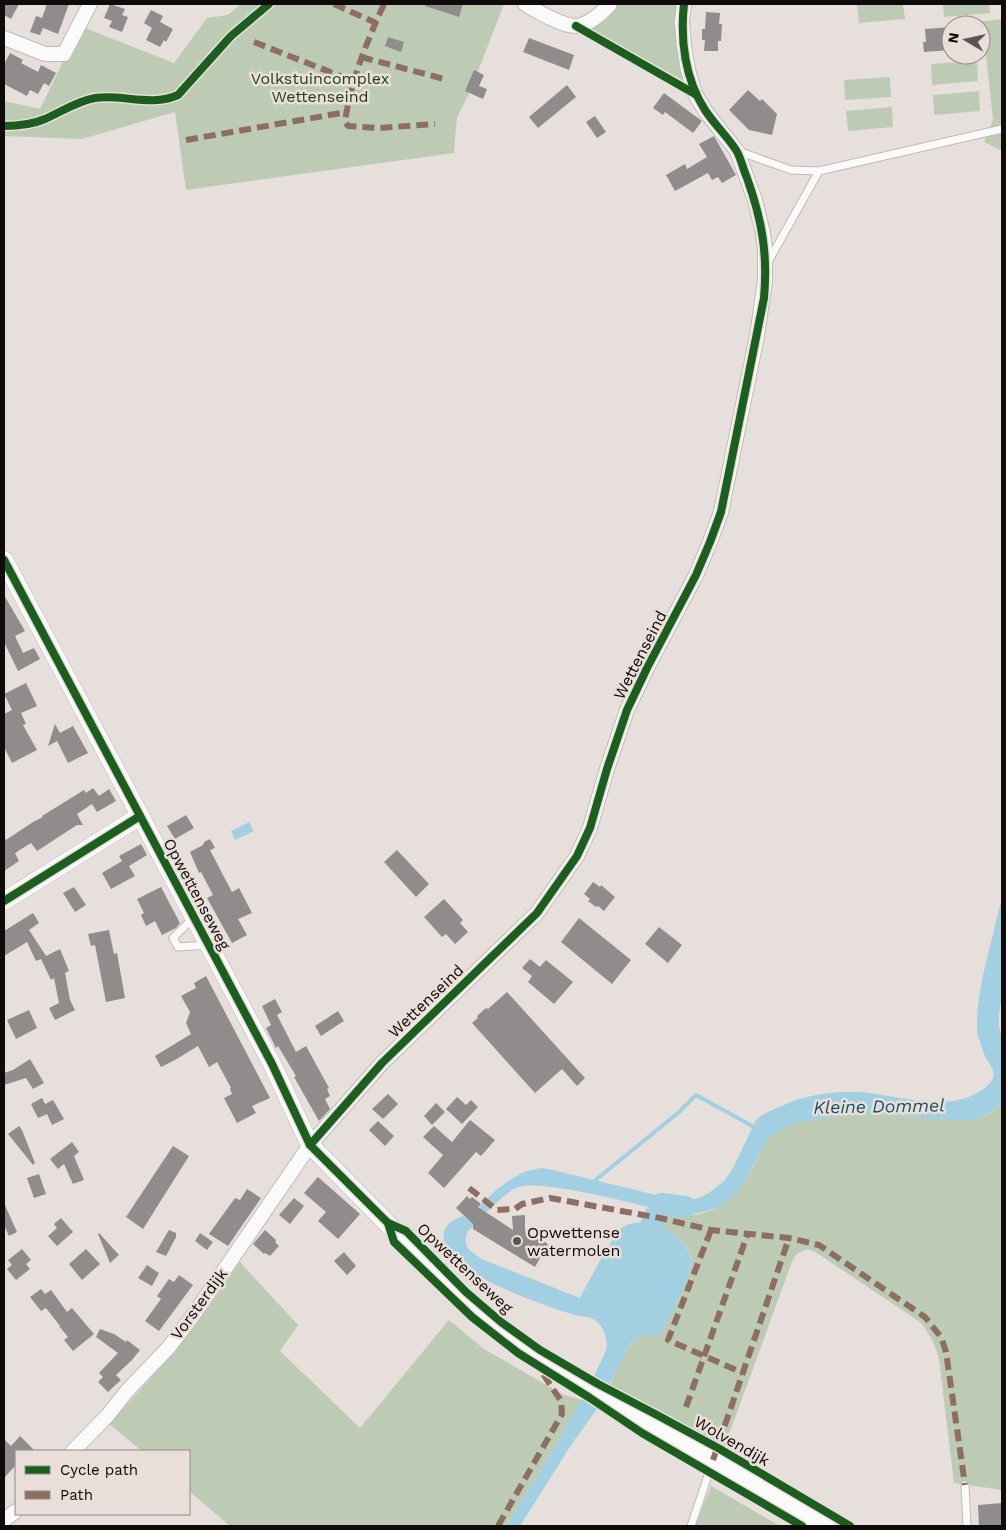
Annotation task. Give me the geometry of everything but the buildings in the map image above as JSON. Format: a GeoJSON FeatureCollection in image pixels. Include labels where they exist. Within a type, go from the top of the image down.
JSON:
{"type":"FeatureCollection","features":[{"type":"Feature","properties":{"kind":"street"},"geometry":{"type":"LineString","coordinates":[[4,38],[45,54],[64,54],[90,4]]}},
{"type":"Feature","properties":{"kind":"street"},"geometry":{"type":"LineString","coordinates":[[525,4],[552,20],[576,26],[591,20],[610,4]]}},
{"type":"Feature","properties":{"kind":"street","name":"Wettenseind"},"geometry":{"type":"LineString","coordinates":[[310,1145],[382,1063],[537,913],[577,856],[590,828],[627,710],[696,575],[721,512],[764,298],[763,232],[755,200],[737,151],[706,112],[695,94],[684,46],[682,22],[684,4]]}},
{"type":"Feature","properties":{"kind":"street","name":"Opwettenseweg"},"geometry":{"type":"LineString","coordinates":[[4,560],[272,1064],[310,1145],[436,1274],[481,1315],[535,1354],[595,1391]]}},
{"type":"Feature","properties":{"kind":"street"},"geometry":{"type":"LineString","coordinates":[[4,901],[140,816]]}},
{"type":"Feature","properties":{"kind":"street","name":"Vorsterdijk"},"geometry":{"type":"LineString","coordinates":[[74,1450],[169,1347],[194,1314],[310,1145]]}},
{"type":"Feature","properties":{"kind":"street","name":"Wolvendijk"},"geometry":{"type":"LineString","coordinates":[[595,1391],[826,1526]]}},
{"type":"Feature","properties":{"kind":"street"},"geometry":{"type":"LineString","coordinates":[[4,1520],[15,1512]]}},
{"type":"Feature","properties":{"kind":"lane"},"geometry":{"type":"LineString","coordinates":[[737,151],[792,170],[819,171],[1002,128]]}},
{"type":"Feature","properties":{"kind":"lane"},"geometry":{"type":"LineString","coordinates":[[765,266],[819,171]]}},
{"type":"Feature","properties":{"kind":"lane"},"geometry":{"type":"LineString","coordinates":[[194,917],[173,938],[178,947],[209,944]]}},
{"type":"Feature","properties":{"kind":"lane"},"geometry":{"type":"LineString","coordinates":[[691,1526],[713,1460]]}},
{"type":"Feature","properties":{"kind":"lane"},"geometry":{"type":"LineString","coordinates":[[965,1485],[967,1526]]}},
{"type":"Feature","properties":{"kind":"green space","name":"Volkstuincomplex Wettenseind"},"geometry":{"type":"Polygon","coordinates":[[[241,4],[504,4],[470,92],[457,117],[454,153],[186,190],[175,112],[82,139],[4,136],[4,101],[40,109],[80,26],[174,63],[207,18],[228,15],[241,4]]]}},
{"type":"Feature","properties":{"kind":"green space"},"geometry":{"type":"Polygon","coordinates":[[[617,4],[679,4],[677,24],[684,81],[591,29],[617,4]]]}},
{"type":"Feature","properties":{"kind":"green space"},"geometry":{"type":"Polygon","coordinates":[[[857,4],[903,4],[905,19],[859,23],[857,4]]]}},
{"type":"Feature","properties":{"kind":"green space"},"geometry":{"type":"Polygon","coordinates":[[[943,4],[989,4],[990,13],[944,15],[943,4]]]}},
{"type":"Feature","properties":{"kind":"green space"},"geometry":{"type":"Polygon","coordinates":[[[1002,19],[1002,151],[984,142],[993,120],[987,65],[991,65],[991,20],[1002,19]]]}},
{"type":"Feature","properties":{"kind":"green space"},"geometry":{"type":"Polygon","coordinates":[[[931,64],[977,65],[978,81],[932,85],[931,64]]]}},
{"type":"Feature","properties":{"kind":"green space"},"geometry":{"type":"Polygon","coordinates":[[[890,77],[891,97],[845,100],[844,80],[890,77]]]}},
{"type":"Feature","properties":{"kind":"green space"},"geometry":{"type":"Polygon","coordinates":[[[979,91],[980,111],[934,115],[933,95],[979,91]]]}},
{"type":"Feature","properties":{"kind":"green space"},"geometry":{"type":"Polygon","coordinates":[[[892,107],[893,127],[848,131],[846,111],[892,107]]]}},
{"type":"Feature","properties":{"kind":"green space"},"geometry":{"type":"Polygon","coordinates":[[[1002,1103],[1002,1490],[954,1483],[939,1359],[932,1339],[920,1322],[814,1251],[807,1249],[797,1254],[793,1259],[724,1448],[687,1431],[610,1385],[624,1355],[634,1341],[640,1335],[649,1331],[662,1331],[681,1295],[689,1274],[691,1258],[685,1245],[673,1234],[643,1223],[650,1208],[673,1214],[687,1215],[699,1214],[719,1207],[742,1184],[768,1139],[777,1131],[791,1125],[826,1117],[869,1114],[966,1120],[984,1116],[1002,1103]]]}},
{"type":"Feature","properties":{"kind":"green space"},"geometry":{"type":"Polygon","coordinates":[[[240,1262],[298,1325],[280,1351],[360,1428],[449,1320],[484,1349],[564,1395],[582,1400],[506,1526],[230,1526],[190,1492],[190,1450],[141,1450],[109,1424],[169,1358],[240,1262]]]}},
{"type":"Feature","properties":{"kind":"green space"},"geometry":{"type":"Polygon","coordinates":[[[711,1486],[780,1526],[695,1526],[711,1486]]]}},
{"type":"Feature","properties":{"kind":"water"},"geometry":{"type":"Polygon","coordinates":[[[249,822],[254,831],[235,840],[231,831],[249,822]]]}},
{"type":"Feature","properties":{"kind":"water"},"geometry":{"type":"Polygon","coordinates":[[[1002,901],[1002,995],[999,1025],[1002,1038],[1002,1103],[991,1112],[979,1118],[969,1120],[884,1114],[827,1117],[788,1126],[781,1129],[767,1142],[739,1189],[730,1198],[711,1210],[699,1213],[670,1212],[567,1189],[528,1186],[510,1191],[468,1231],[466,1242],[468,1249],[484,1260],[580,1298],[615,1235],[627,1225],[637,1222],[649,1223],[672,1233],[688,1250],[691,1260],[685,1285],[662,1331],[650,1337],[646,1332],[632,1342],[597,1409],[571,1445],[520,1526],[506,1526],[546,1462],[583,1396],[606,1351],[606,1337],[599,1324],[591,1318],[578,1316],[525,1298],[483,1279],[465,1268],[452,1257],[445,1247],[444,1234],[447,1226],[452,1221],[461,1217],[464,1216],[467,1219],[496,1190],[511,1179],[524,1172],[541,1168],[660,1196],[689,1200],[699,1198],[724,1181],[733,1168],[756,1120],[770,1111],[803,1098],[839,1092],[857,1092],[941,1102],[972,1096],[986,1087],[994,1074],[978,1036],[977,1012],[985,969],[1002,901]]]}},
{"type":"Feature","properties":{"kind":"waterway"},"geometry":{"type":"LineString","coordinates":[[593,1182],[678,1113],[696,1095],[756,1128]]}},
{"type":"Feature","properties":{"kind":"waterway","name":"Kleine Dommel"},"geometry":{"type":"LineString","coordinates":[[642,1252],[652,1222],[662,1204],[685,1207]]}},
{"type":"Feature","properties":{"kind":"marked path"},"geometry":{"type":"LineString","coordinates":[[334,4],[376,23]]}},
{"type":"Feature","properties":{"kind":"marked path"},"geometry":{"type":"LineString","coordinates":[[384,4],[360,61],[345,121],[348,126],[379,128],[435,124]]}},
{"type":"Feature","properties":{"kind":"marked path"},"geometry":{"type":"LineString","coordinates":[[254,42],[353,81]]}},
{"type":"Feature","properties":{"kind":"marked path"},"geometry":{"type":"LineString","coordinates":[[361,57],[444,79]]}},
{"type":"Feature","properties":{"kind":"marked path"},"geometry":{"type":"LineString","coordinates":[[186,140],[347,112]]}},
{"type":"Feature","properties":{"kind":"marked path"},"geometry":{"type":"LineString","coordinates":[[469,1188],[497,1210],[515,1209],[522,1204],[550,1198],[660,1218],[711,1230],[789,1238],[819,1245],[925,1317],[941,1337],[946,1352],[965,1485]]}},
{"type":"Feature","properties":{"kind":"marked path"},"geometry":{"type":"LineString","coordinates":[[711,1230],[668,1340],[743,1373]]}},
{"type":"Feature","properties":{"kind":"marked path"},"geometry":{"type":"LineString","coordinates":[[686,1407],[748,1233]]}},
{"type":"Feature","properties":{"kind":"marked path"},"geometry":{"type":"LineString","coordinates":[[713,1460],[789,1238]]}},
{"type":"Feature","properties":{"kind":"marked path"},"geometry":{"type":"LineString","coordinates":[[498,1526],[562,1414],[561,1401],[541,1371]]}},
{"type":"Feature","properties":{"kind":"cycle path"},"geometry":{"type":"LineString","coordinates":[[4,126],[35,123],[88,99],[105,97],[158,100],[178,95],[231,36],[269,4]]}},
{"type":"Feature","properties":{"kind":"cycle path"},"geometry":{"type":"LineString","coordinates":[[310,1145],[382,1063],[537,913],[577,856],[590,828],[627,710],[696,575],[721,512],[764,298],[765,267],[763,237],[757,208],[739,156],[705,110],[693,85],[684,45],[684,4]]}},
{"type":"Feature","properties":{"kind":"cycle path"},"geometry":{"type":"LineString","coordinates":[[576,26],[695,94]]}},
{"type":"Feature","properties":{"kind":"cycle path"},"geometry":{"type":"LineString","coordinates":[[4,560],[272,1064],[310,1145],[388,1223],[406,1231],[466,1292],[501,1322],[540,1350],[598,1384],[718,1448],[850,1526]]}},
{"type":"Feature","properties":{"kind":"cycle path"},"geometry":{"type":"LineString","coordinates":[[4,901],[140,816]]}},
{"type":"Feature","properties":{"kind":"cycle path"},"geometry":{"type":"LineString","coordinates":[[388,1223],[394,1242],[472,1317],[518,1353],[642,1433],[802,1526]]}},
{"type":"Feature","properties":{"kind":"place","name":"Opwettense watermolen"},"geometry":{"type":"Point","coordinates":[517,1241]}}]}
